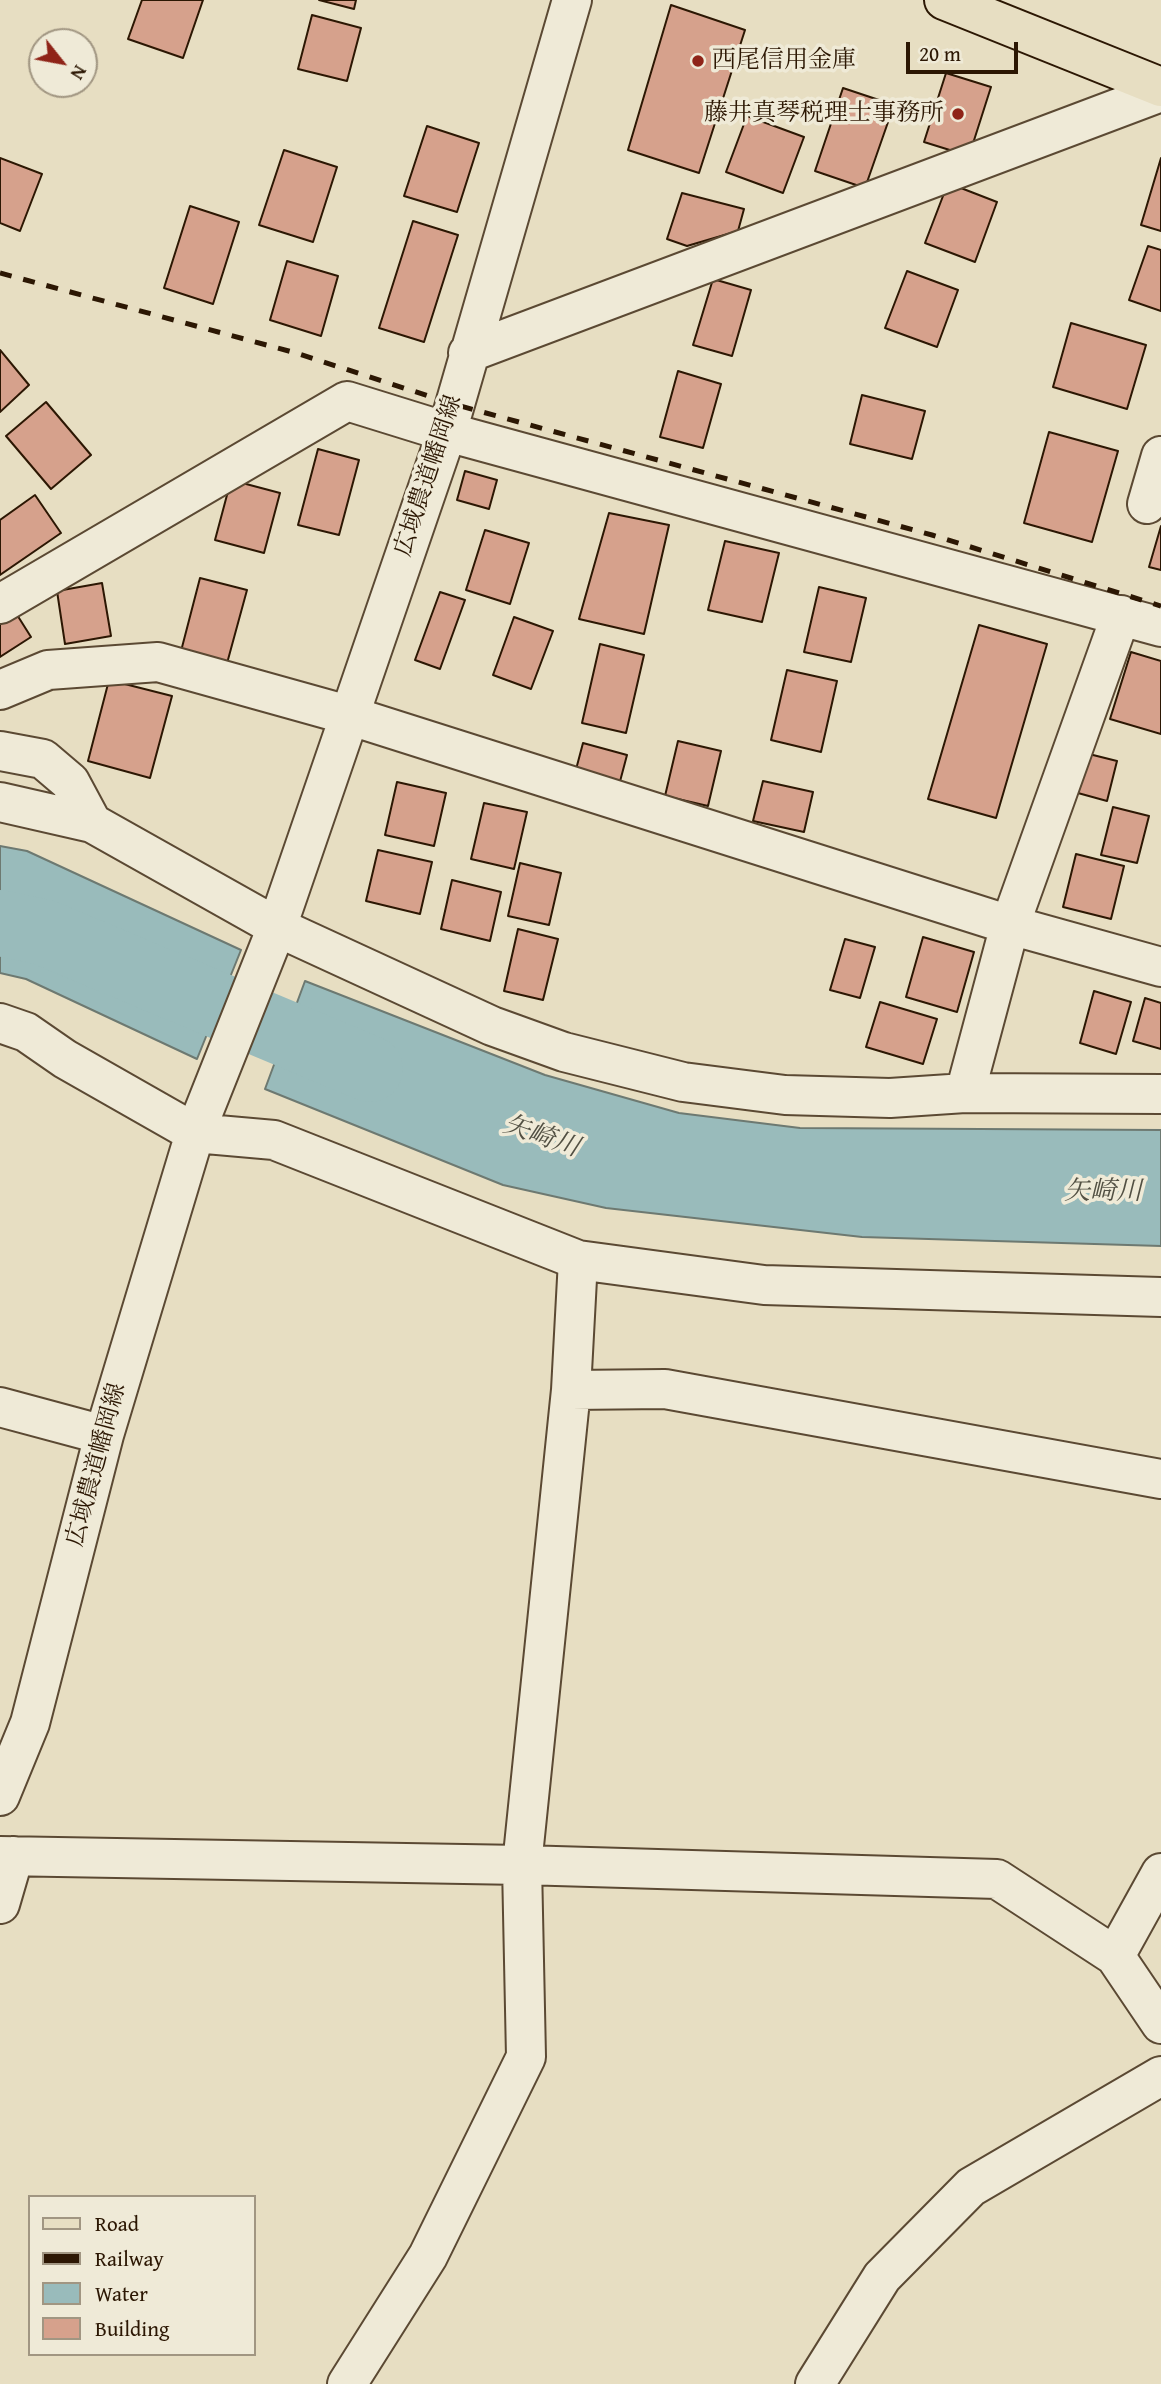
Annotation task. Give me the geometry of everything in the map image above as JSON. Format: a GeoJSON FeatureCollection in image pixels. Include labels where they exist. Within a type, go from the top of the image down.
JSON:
{"type":"FeatureCollection","features":[{"type":"Feature","properties":{"kind":"main road"},"geometry":{"type":"LineString","coordinates":[[944,0],[1161,90]]}},
{"type":"Feature","properties":{"kind":"street","name":"広域農道幡岡線"},"geometry":{"type":"LineString","coordinates":[[0,1796],[30,1723],[104,1434],[195,1133],[273,937],[447,432],[572,0]]}},
{"type":"Feature","properties":{"kind":"street"},"geometry":{"type":"LineString","coordinates":[[468,353],[1161,90]]}},
{"type":"Feature","properties":{"kind":"street"},"geometry":{"type":"LineString","coordinates":[[0,604],[347,401],[447,432],[1161,627]]}},
{"type":"Feature","properties":{"kind":"street"},"geometry":{"type":"LineString","coordinates":[[1147,503],[1161,456]]}},
{"type":"Feature","properties":{"kind":"street"},"geometry":{"type":"LineString","coordinates":[[965,1093],[1010,925],[1121,615]]}},
{"type":"Feature","properties":{"kind":"street"},"geometry":{"type":"LineString","coordinates":[[0,690],[48,670],[158,662],[348,715],[1010,925],[1161,967]]}},
{"type":"Feature","properties":{"kind":"street"},"geometry":{"type":"LineString","coordinates":[[0,751],[43,759],[70,782],[92,823]]}},
{"type":"Feature","properties":{"kind":"street"},"geometry":{"type":"LineString","coordinates":[[0,802],[92,823],[273,937],[492,1026],[564,1052],[683,1082],[798,1095],[890,1098],[965,1093],[1161,1094]]}},
{"type":"Feature","properties":{"kind":"street"},"geometry":{"type":"LineString","coordinates":[[0,1023],[26,1032],[95,1077],[195,1133],[274,1140],[578,1260],[764,1286],[1161,1297]]}},
{"type":"Feature","properties":{"kind":"street"},"geometry":{"type":"LineString","coordinates":[[347,2384],[351,2373],[428,2256],[526,2057],[523,1865],[571,1390],[578,1260]]}},
{"type":"Feature","properties":{"kind":"street"},"geometry":{"type":"LineString","coordinates":[[571,1390],[665,1388],[1161,1479]]}},
{"type":"Feature","properties":{"kind":"street"},"geometry":{"type":"LineString","coordinates":[[0,1408],[104,1434]]}},
{"type":"Feature","properties":{"kind":"street"},"geometry":{"type":"LineString","coordinates":[[0,1904],[7,1856],[523,1865],[997,1879],[1115,1956],[1161,2024]]}},
{"type":"Feature","properties":{"kind":"street"},"geometry":{"type":"LineString","coordinates":[[1115,1956],[1161,1873]]}},
{"type":"Feature","properties":{"kind":"street"},"geometry":{"type":"LineString","coordinates":[[815,2384],[882,2277],[971,2188],[1161,2076]]}},
{"type":"Feature","properties":{"kind":"water"},"geometry":{"type":"Polygon","coordinates":[[[0,846],[27,851],[241,950],[197,1059],[26,979],[0,973],[0,846]]]}},
{"type":"Feature","properties":{"kind":"water"},"geometry":{"type":"Polygon","coordinates":[[[305,981],[545,1075],[679,1113],[800,1128],[1161,1130],[1161,1246],[862,1237],[606,1208],[503,1185],[265,1089],[305,981]]]}},
{"type":"Feature","properties":{"kind":"building"},"geometry":{"type":"Polygon","coordinates":[[[142,0],[203,0],[183,58],[128,39],[142,0]]]}},
{"type":"Feature","properties":{"kind":"building"},"geometry":{"type":"Polygon","coordinates":[[[319,0],[356,0],[354,9],[319,0]]]}},
{"type":"Feature","properties":{"kind":"building"},"geometry":{"type":"Polygon","coordinates":[[[671,5],[745,30],[699,173],[628,150],[671,5]]]}},
{"type":"Feature","properties":{"kind":"building"},"geometry":{"type":"Polygon","coordinates":[[[312,15],[361,28],[347,81],[298,69],[312,15]]]}},
{"type":"Feature","properties":{"kind":"building","name":"藤井真琴税理士事務所"},"geometry":{"type":"Polygon","coordinates":[[[946,73],[991,87],[969,156],[924,142],[946,73]]]}},
{"type":"Feature","properties":{"kind":"building"},"geometry":{"type":"Polygon","coordinates":[[[843,88],[894,105],[865,188],[815,171],[843,88]]]}},
{"type":"Feature","properties":{"kind":"building"},"geometry":{"type":"Polygon","coordinates":[[[747,116],[804,137],[783,193],[726,172],[747,116]]]}},
{"type":"Feature","properties":{"kind":"building"},"geometry":{"type":"Polygon","coordinates":[[[427,126],[479,143],[457,212],[404,196],[427,126]]]}},
{"type":"Feature","properties":{"kind":"building"},"geometry":{"type":"Polygon","coordinates":[[[284,150],[337,167],[313,242],[259,225],[284,150]]]}},
{"type":"Feature","properties":{"kind":"building"},"geometry":{"type":"Polygon","coordinates":[[[0,158],[42,174],[20,231],[0,223],[0,158]]]}},
{"type":"Feature","properties":{"kind":"building"},"geometry":{"type":"Polygon","coordinates":[[[1161,158],[1161,231],[1141,225],[1161,158]]]}},
{"type":"Feature","properties":{"kind":"building"},"geometry":{"type":"Polygon","coordinates":[[[948,183],[997,202],[975,262],[925,243],[948,183]]]}},
{"type":"Feature","properties":{"kind":"building"},"geometry":{"type":"Polygon","coordinates":[[[682,193],[744,209],[738,231],[687,246],[667,239],[682,193]]]}},
{"type":"Feature","properties":{"kind":"building"},"geometry":{"type":"Polygon","coordinates":[[[190,206],[239,222],[213,304],[164,288],[190,206]]]}},
{"type":"Feature","properties":{"kind":"building"},"geometry":{"type":"Polygon","coordinates":[[[413,221],[458,235],[424,342],[379,328],[413,221]]]}},
{"type":"Feature","properties":{"kind":"building"},"geometry":{"type":"Polygon","coordinates":[[[1148,246],[1161,250],[1161,311],[1129,300],[1148,246]]]}},
{"type":"Feature","properties":{"kind":"building"},"geometry":{"type":"Polygon","coordinates":[[[287,261],[338,276],[321,336],[270,320],[287,261]]]}},
{"type":"Feature","properties":{"kind":"building"},"geometry":{"type":"Polygon","coordinates":[[[907,271],[958,290],[937,347],[885,328],[907,271]]]}},
{"type":"Feature","properties":{"kind":"building"},"geometry":{"type":"Polygon","coordinates":[[[713,279],[751,290],[732,356],[693,345],[713,279]]]}},
{"type":"Feature","properties":{"kind":"building"},"geometry":{"type":"Polygon","coordinates":[[[1071,323],[1146,345],[1127,409],[1053,387],[1071,323]]]}},
{"type":"Feature","properties":{"kind":"building"},"geometry":{"type":"Polygon","coordinates":[[[0,350],[29,385],[0,412],[0,350]]]}},
{"type":"Feature","properties":{"kind":"building"},"geometry":{"type":"Polygon","coordinates":[[[678,371],[721,384],[703,448],[660,437],[678,371]]]}},
{"type":"Feature","properties":{"kind":"building"},"geometry":{"type":"Polygon","coordinates":[[[862,395],[925,411],[912,459],[850,444],[862,395]]]}},
{"type":"Feature","properties":{"kind":"building"},"geometry":{"type":"Polygon","coordinates":[[[46,402],[91,455],[51,489],[6,436],[46,402]]]}},
{"type":"Feature","properties":{"kind":"building"},"geometry":{"type":"Polygon","coordinates":[[[1049,432],[1118,451],[1092,542],[1024,523],[1049,432]]]}},
{"type":"Feature","properties":{"kind":"building"},"geometry":{"type":"Polygon","coordinates":[[[318,449],[359,460],[339,535],[298,525],[318,449]]]}},
{"type":"Feature","properties":{"kind":"building"},"geometry":{"type":"Polygon","coordinates":[[[465,471],[497,480],[489,509],[457,500],[465,471]]]}},
{"type":"Feature","properties":{"kind":"building"},"geometry":{"type":"Polygon","coordinates":[[[231,480],[280,493],[264,553],[215,540],[231,480]]]}},
{"type":"Feature","properties":{"kind":"building"},"geometry":{"type":"Polygon","coordinates":[[[35,495],[61,533],[0,575],[0,520],[35,495]]]}},
{"type":"Feature","properties":{"kind":"building"},"geometry":{"type":"Polygon","coordinates":[[[609,513],[669,525],[644,634],[579,619],[609,513]]]}},
{"type":"Feature","properties":{"kind":"building"},"geometry":{"type":"Polygon","coordinates":[[[1161,526],[1161,570],[1149,567],[1161,526]]]}},
{"type":"Feature","properties":{"kind":"building"},"geometry":{"type":"Polygon","coordinates":[[[485,530],[529,543],[510,604],[466,590],[485,530]]]}},
{"type":"Feature","properties":{"kind":"building"},"geometry":{"type":"Polygon","coordinates":[[[725,541],[779,553],[762,622],[708,610],[725,541]]]}},
{"type":"Feature","properties":{"kind":"building"},"geometry":{"type":"Polygon","coordinates":[[[200,578],[247,590],[226,667],[180,655],[200,578]]]}},
{"type":"Feature","properties":{"kind":"building"},"geometry":{"type":"Polygon","coordinates":[[[102,583],[111,636],[65,644],[57,591],[102,583]]]}},
{"type":"Feature","properties":{"kind":"building"},"geometry":{"type":"Polygon","coordinates":[[[819,587],[866,598],[851,662],[804,652],[819,587]]]}},
{"type":"Feature","properties":{"kind":"building"},"geometry":{"type":"Polygon","coordinates":[[[440,592],[465,600],[440,669],[415,660],[440,592]]]}},
{"type":"Feature","properties":{"kind":"building"},"geometry":{"type":"Polygon","coordinates":[[[14,610],[31,637],[0,657],[0,618],[14,610]]]}},
{"type":"Feature","properties":{"kind":"building"},"geometry":{"type":"Polygon","coordinates":[[[514,617],[553,631],[531,689],[493,675],[514,617]]]}},
{"type":"Feature","properties":{"kind":"building"},"geometry":{"type":"Polygon","coordinates":[[[979,625],[1047,644],[996,818],[928,799],[979,625]]]}},
{"type":"Feature","properties":{"kind":"building"},"geometry":{"type":"Polygon","coordinates":[[[600,644],[644,655],[626,733],[582,723],[600,644]]]}},
{"type":"Feature","properties":{"kind":"building"},"geometry":{"type":"Polygon","coordinates":[[[1131,652],[1161,661],[1161,734],[1110,719],[1131,652]]]}},
{"type":"Feature","properties":{"kind":"building"},"geometry":{"type":"Polygon","coordinates":[[[787,670],[837,681],[821,752],[771,740],[787,670]]]}},
{"type":"Feature","properties":{"kind":"building"},"geometry":{"type":"Polygon","coordinates":[[[109,680],[172,696],[150,778],[88,761],[109,680]]]}},
{"type":"Feature","properties":{"kind":"building"},"geometry":{"type":"Polygon","coordinates":[[[678,741],[721,751],[708,806],[665,796],[678,741]]]}},
{"type":"Feature","properties":{"kind":"building"},"geometry":{"type":"Polygon","coordinates":[[[583,743],[627,755],[618,789],[574,777],[583,743]]]}},
{"type":"Feature","properties":{"kind":"building"},"geometry":{"type":"Polygon","coordinates":[[[1077,751],[1117,761],[1107,801],[1067,790],[1077,751]]]}},
{"type":"Feature","properties":{"kind":"building"},"geometry":{"type":"Polygon","coordinates":[[[763,781],[813,792],[804,832],[753,821],[763,781]]]}},
{"type":"Feature","properties":{"kind":"building"},"geometry":{"type":"Polygon","coordinates":[[[397,782],[446,793],[434,846],[385,835],[397,782]]]}},
{"type":"Feature","properties":{"kind":"building"},"geometry":{"type":"Polygon","coordinates":[[[484,803],[527,812],[514,869],[471,859],[484,803]]]}},
{"type":"Feature","properties":{"kind":"building"},"geometry":{"type":"Polygon","coordinates":[[[1113,807],[1149,816],[1137,863],[1101,855],[1113,807]]]}},
{"type":"Feature","properties":{"kind":"building"},"geometry":{"type":"Polygon","coordinates":[[[378,850],[432,862],[420,914],[366,901],[378,850]]]}},
{"type":"Feature","properties":{"kind":"building"},"geometry":{"type":"Polygon","coordinates":[[[1076,854],[1124,866],[1111,919],[1063,907],[1076,854]]]}},
{"type":"Feature","properties":{"kind":"building"},"geometry":{"type":"Polygon","coordinates":[[[520,863],[561,873],[549,925],[508,916],[520,863]]]}},
{"type":"Feature","properties":{"kind":"building"},"geometry":{"type":"Polygon","coordinates":[[[452,880],[501,892],[490,941],[441,929],[452,880]]]}},
{"type":"Feature","properties":{"kind":"building"},"geometry":{"type":"Polygon","coordinates":[[[518,929],[558,939],[543,1000],[504,991],[518,929]]]}},
{"type":"Feature","properties":{"kind":"building"},"geometry":{"type":"Polygon","coordinates":[[[923,937],[974,952],[957,1012],[906,997],[923,937]]]}},
{"type":"Feature","properties":{"kind":"building"},"geometry":{"type":"Polygon","coordinates":[[[845,939],[875,947],[860,998],[830,990],[845,939]]]}},
{"type":"Feature","properties":{"kind":"building"},"geometry":{"type":"Polygon","coordinates":[[[1094,991],[1131,1002],[1116,1054],[1080,1043],[1094,991]]]}},
{"type":"Feature","properties":{"kind":"building"},"geometry":{"type":"Polygon","coordinates":[[[1145,998],[1161,1003],[1161,1049],[1133,1041],[1145,998]]]}},
{"type":"Feature","properties":{"kind":"building"},"geometry":{"type":"Polygon","coordinates":[[[880,1002],[937,1019],[923,1064],[866,1047],[880,1002]]]}},
{"type":"Feature","properties":{"kind":"waterway","name":"矢崎川"},"geometry":{"type":"LineString","coordinates":[[0,923],[43,932],[370,1069]]}},
{"type":"Feature","properties":{"kind":"railway"},"geometry":{"type":"LineString","coordinates":[[0,273],[296,353],[453,404],[932,535],[1161,606]]}},
{"type":"Feature","properties":{"kind":"place","name":"西尾信用金庫"},"geometry":{"type":"Point","coordinates":[698,61]}},
{"type":"Feature","properties":{"kind":"place","name":"藤井真琴税理士事務所"},"geometry":{"type":"Point","coordinates":[958,114]}}]}
